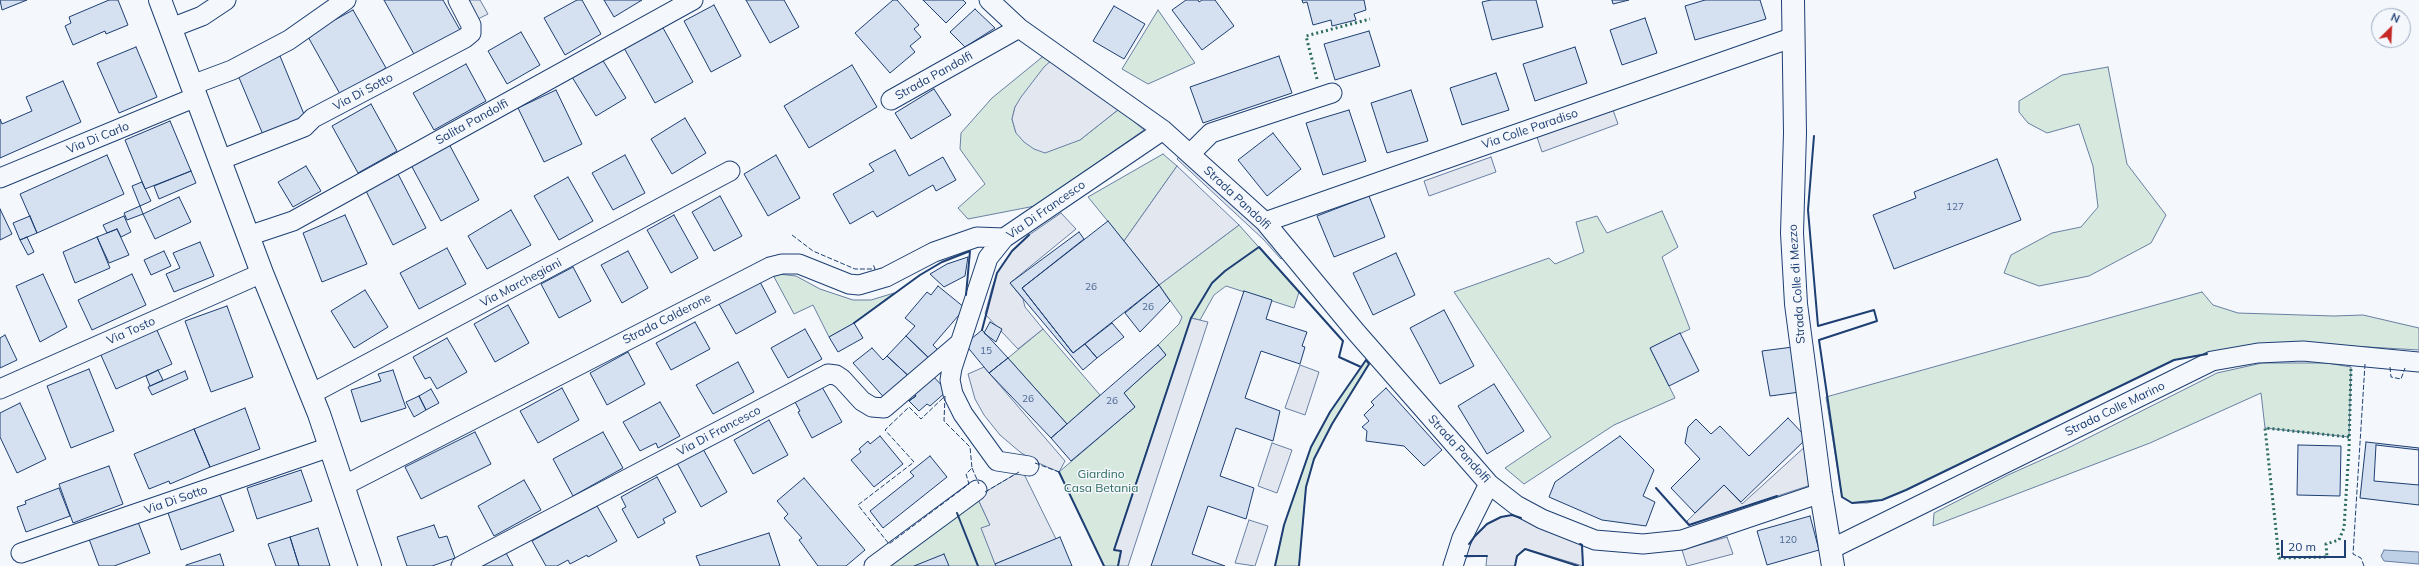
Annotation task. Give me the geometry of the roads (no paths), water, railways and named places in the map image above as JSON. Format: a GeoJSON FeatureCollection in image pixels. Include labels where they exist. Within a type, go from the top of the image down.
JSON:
{"type":"FeatureCollection","features":[{"type":"Feature","properties":{"kind":"street"},"geometry":{"type":"LineString","coordinates":[[160,0],[262,273],[311,394],[370,566]]}},
{"type":"Feature","properties":{"kind":"street"},"geometry":{"type":"LineString","coordinates":[[171,28],[202,16],[226,0]]}},
{"type":"Feature","properties":{"kind":"street"},"geometry":{"type":"LineString","coordinates":[[194,91],[289,40],[346,0]]}},
{"type":"Feature","properties":{"kind":"street","name":"Via Di Sotto"},"geometry":{"type":"LineString","coordinates":[[220,160],[304,128],[313,118],[465,38],[471,33],[471,25],[458,0]]}},
{"type":"Feature","properties":{"kind":"street","name":"Salita Pandolfi"},"geometry":{"type":"LineString","coordinates":[[248,236],[293,221],[693,0]]}},
{"type":"Feature","properties":{"kind":"street","name":"Strada Pandolfi"},"geometry":{"type":"LineString","coordinates":[[989,0],[1019,28],[1163,130],[1265,222],[1356,332],[1490,484],[1516,506],[1567,530],[1595,540],[1643,544],[1682,540],[1821,493]]}},
{"type":"Feature","properties":{"kind":"street","name":"Strada Colle di Mezzo"},"geometry":{"type":"LineString","coordinates":[[1793,0],[1795,133],[1792,232],[1796,304],[1821,493],[1832,558]]}},
{"type":"Feature","properties":{"kind":"street","name":"Strada Pandolfi"},"geometry":{"type":"LineString","coordinates":[[891,100],[1019,28]]}},
{"type":"Feature","properties":{"kind":"street","name":"Via Colle Paradiso"},"geometry":{"type":"LineString","coordinates":[[1265,222],[1794,37]]}},
{"type":"Feature","properties":{"kind":"street","name":"Via Di Carlo"},"geometry":{"type":"LineString","coordinates":[[0,178],[194,91]]}},
{"type":"Feature","properties":{"kind":"street"},"geometry":{"type":"LineString","coordinates":[[1190,154],[1211,133],[1332,93]]}},
{"type":"Feature","properties":{"kind":"street","name":"Via Di Francesco"},"geometry":{"type":"LineString","coordinates":[[1029,466],[997,461],[963,414],[953,394],[950,380],[960,343],[988,258],[1004,238],[1163,130]]}},
{"type":"Feature","properties":{"kind":"street","name":"Via Marchegiani"},"geometry":{"type":"LineString","coordinates":[[311,394],[730,170]]}},
{"type":"Feature","properties":{"kind":"street","name":"Strada Calderone"},"geometry":{"type":"LineString","coordinates":[[343,486],[770,267],[786,264],[799,264],[849,284],[859,285],[886,277],[934,252],[977,236],[1004,238]]}},
{"type":"Feature","properties":{"kind":"street","name":"Via Tosto"},"geometry":{"type":"LineString","coordinates":[[0,389],[262,273]]}},
{"type":"Feature","properties":{"kind":"street","name":"Via Di Francesco"},"geometry":{"type":"LineString","coordinates":[[461,566],[828,374],[836,375],[842,379],[862,401],[872,406],[884,408],[960,343]]}},
{"type":"Feature","properties":{"kind":"street","name":"Strada Colle Marino"},"geometry":{"type":"LineString","coordinates":[[1832,558],[2212,361],[2258,353],[2303,352],[2419,362]]}},
{"type":"Feature","properties":{"kind":"street","name":"Via Di Sotto"},"geometry":{"type":"LineString","coordinates":[[21,553],[330,447]]}},
{"type":"Feature","properties":{"kind":"street"},"geometry":{"type":"LineString","coordinates":[[1454,566],[1462,538],[1490,484]]}},
{"type":"Feature","properties":{"kind":"street"},"geometry":{"type":"LineString","coordinates":[[874,566],[977,490]]}},
{"type":"Feature","properties":{"kind":"water"},"geometry":{"type":"Polygon","coordinates":[[[2384,550],[2419,552],[2419,564],[2384,561],[2381,556],[2384,550]]]}},
{"type":"Feature","properties":{"kind":"park label","name":"Giardino Casa Betania"},"geometry":{"type":"Point","coordinates":[1101,481]}}]}
